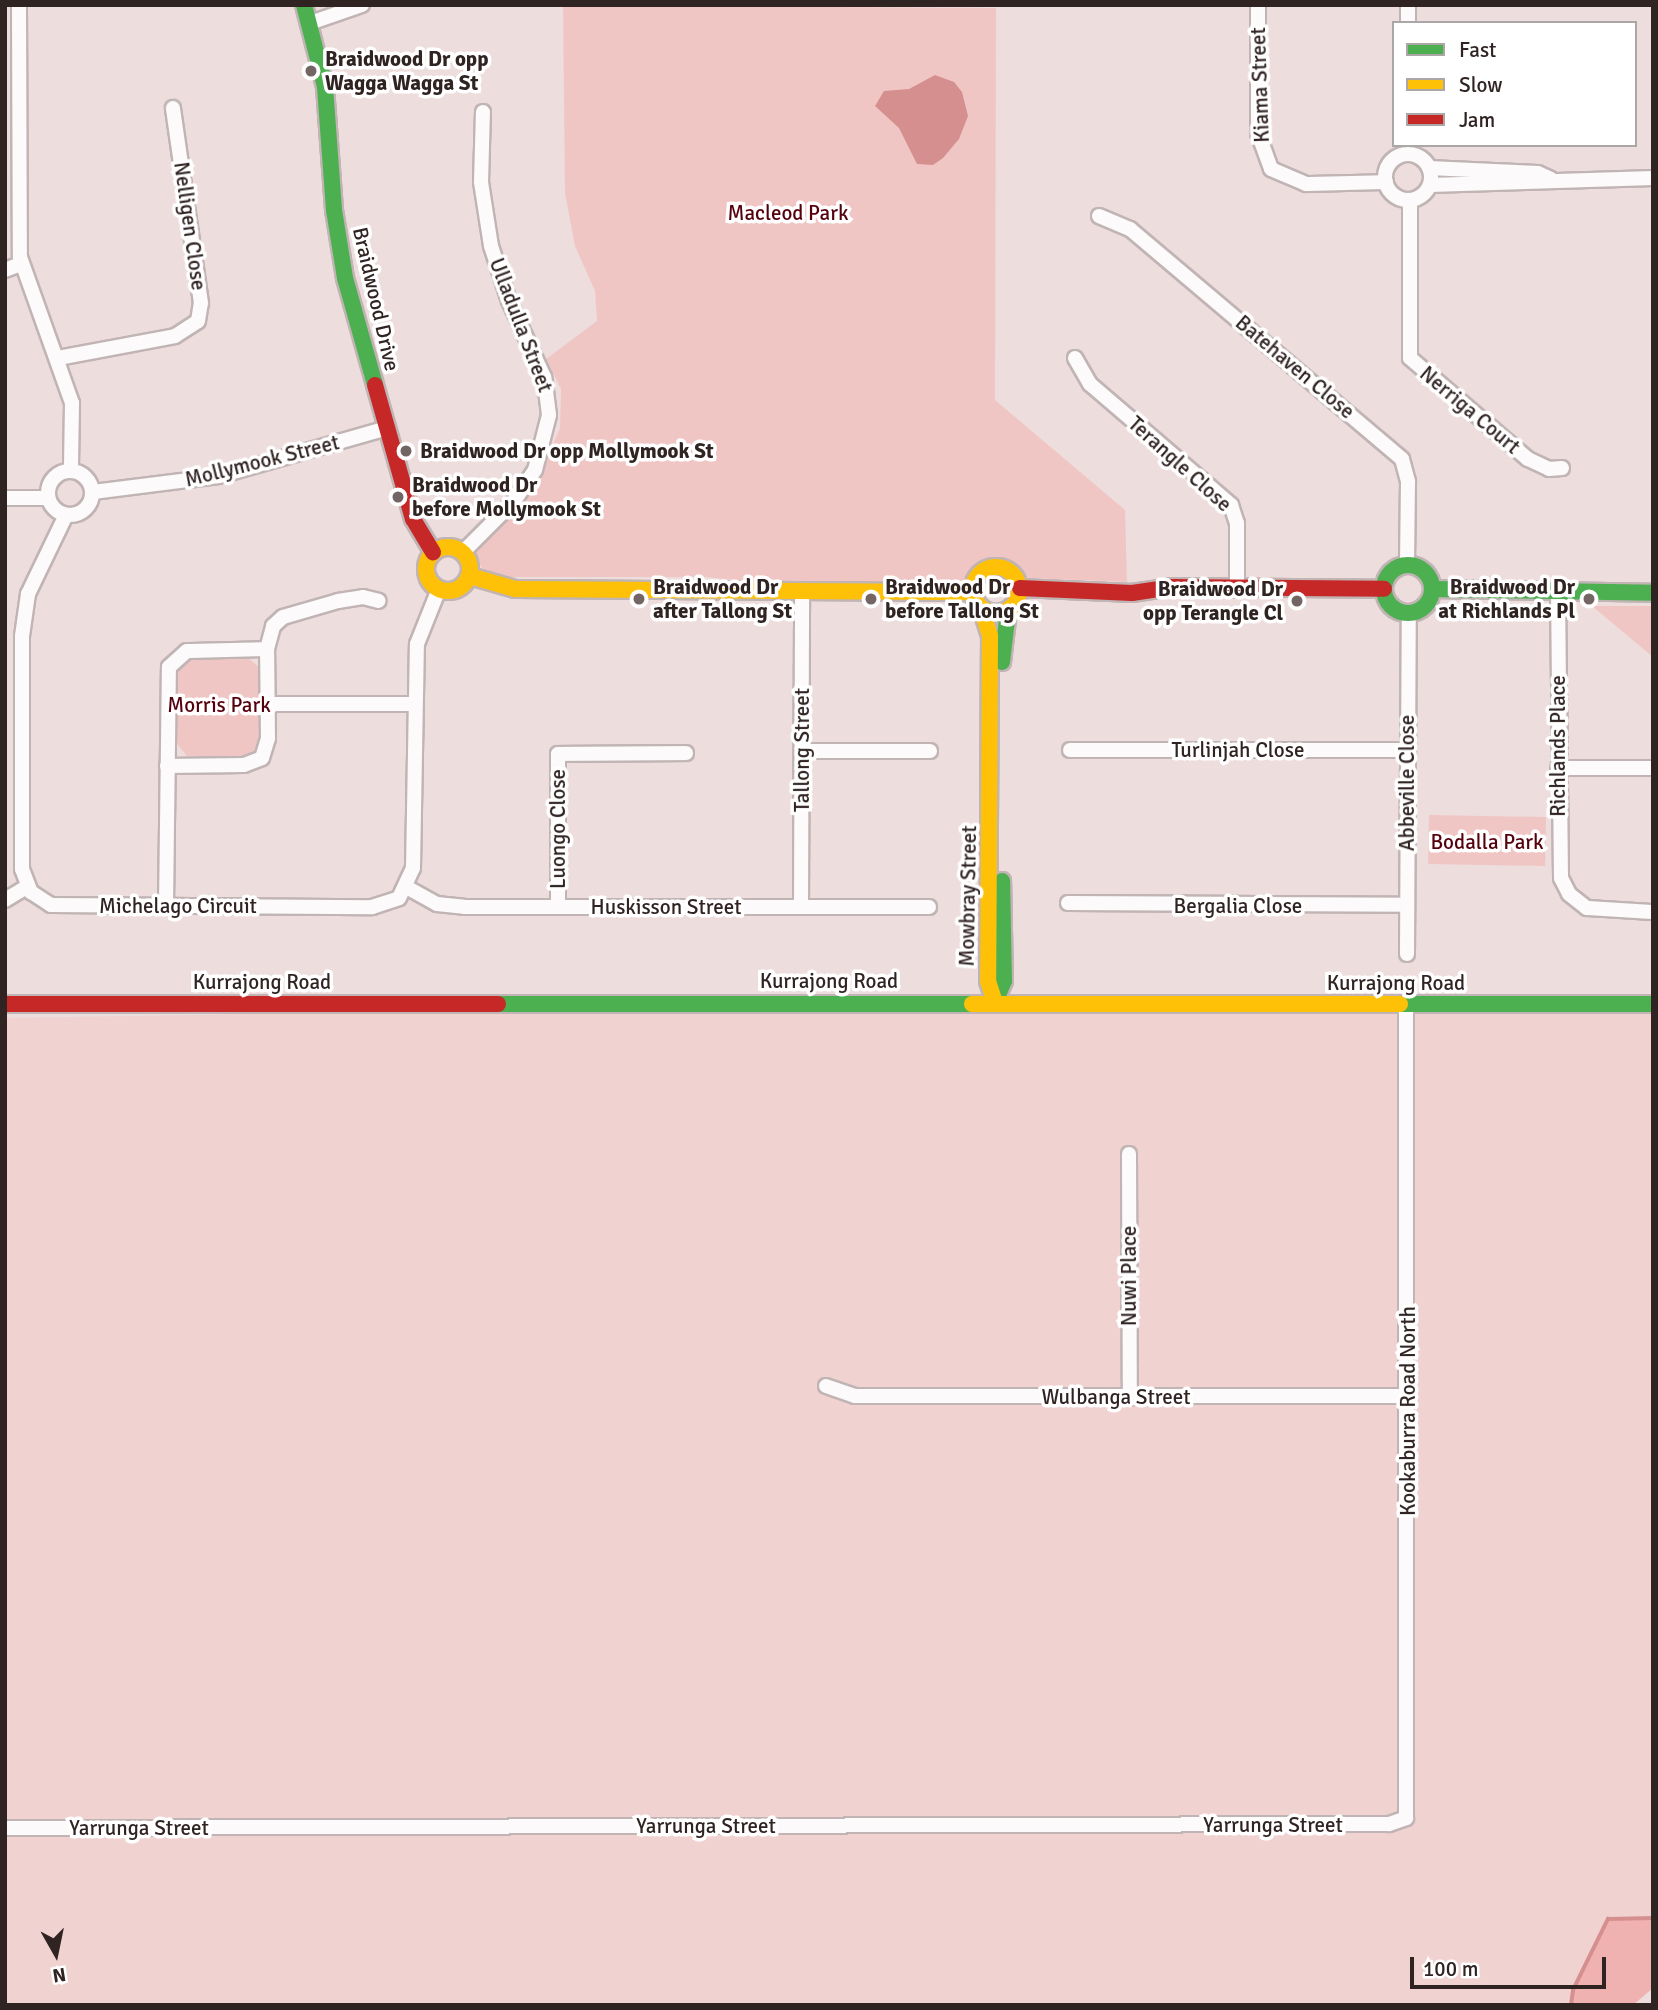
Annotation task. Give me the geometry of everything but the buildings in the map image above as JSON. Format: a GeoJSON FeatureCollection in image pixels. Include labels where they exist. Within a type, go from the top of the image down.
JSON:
{"type":"FeatureCollection","features":[{"type":"Feature","properties":{"kind":"street"},"geometry":{"type":"LineString","coordinates":[[19,5],[22,264],[58,358],[73,411],[71,470]]}},
{"type":"Feature","properties":{"kind":"street","name":"Braidwood Drive"},"geometry":{"type":"LineString","coordinates":[[304,5],[330,122],[334,210],[345,278],[413,519],[433,552]]}},
{"type":"Feature","properties":{"kind":"street"},"geometry":{"type":"LineString","coordinates":[[310,23],[362,5]]}},
{"type":"Feature","properties":{"kind":"street","name":"Kiama Street"},"geometry":{"type":"LineString","coordinates":[[1258,5],[1258,133],[1266,162],[1277,174],[1296,183],[1386,182]]}},
{"type":"Feature","properties":{"kind":"street","name":"Nelligen Close"},"geometry":{"type":"LineString","coordinates":[[58,358],[183,334],[198,321],[201,303],[173,108]]}},
{"type":"Feature","properties":{"kind":"street","name":"Ulladulla Street"},"geometry":{"type":"LineString","coordinates":[[463,552],[514,501],[535,470],[546,443],[549,415],[544,377],[509,301],[491,246],[481,181],[483,112]]}},
{"type":"Feature","properties":{"kind":"street"},"geometry":{"type":"LineString","coordinates":[[1551,179],[1538,173],[1429,168],[1408,150],[1393,160],[1386,182],[1395,196],[1410,200],[1430,185],[1448,181],[1514,184],[1551,179],[1653,178]]}},
{"type":"Feature","properties":{"kind":"street"},"geometry":{"type":"LineString","coordinates":[[1429,168],[1430,185]]}},
{"type":"Feature","properties":{"kind":"street","name":"Nerriga Court"},"geometry":{"type":"LineString","coordinates":[[1410,200],[1410,358],[1528,459],[1549,469],[1562,468]]}},
{"type":"Feature","properties":{"kind":"street","name":"Batehaven Close"},"geometry":{"type":"LineString","coordinates":[[1100,216],[1130,229],[1402,458],[1408,482],[1406,565]]}},
{"type":"Feature","properties":{"kind":"street"},"geometry":{"type":"LineString","coordinates":[[5,270],[22,264]]}},
{"type":"Feature","properties":{"kind":"street","name":"Terangle Close"},"geometry":{"type":"LineString","coordinates":[[1075,358],[1090,384],[1231,505],[1237,523],[1237,590]]}},
{"type":"Feature","properties":{"kind":"street","name":"Mollymook Street"},"geometry":{"type":"LineString","coordinates":[[93,492],[219,476],[387,428]]}},
{"type":"Feature","properties":{"kind":"street"},"geometry":{"type":"LineString","coordinates":[[71,470],[85,476],[93,492],[82,513],[66,515],[55,509],[48,498],[55,476],[71,470]]}},
{"type":"Feature","properties":{"kind":"street"},"geometry":{"type":"LineString","coordinates":[[5,498],[48,498]]}},
{"type":"Feature","properties":{"kind":"street"},"geometry":{"type":"LineString","coordinates":[[5,900],[27,887],[22,869],[22,636],[28,594],[66,515]]}},
{"type":"Feature","properties":{"kind":"street"},"geometry":{"type":"LineString","coordinates":[[451,547],[463,552],[470,563],[470,576],[460,588],[439,589],[427,576],[433,552],[451,547]]}},
{"type":"Feature","properties":{"kind":"street"},"geometry":{"type":"LineString","coordinates":[[1406,565],[1421,569],[1432,589],[1423,608],[1409,612],[1389,603],[1384,589],[1393,570],[1406,565]]}},
{"type":"Feature","properties":{"kind":"street"},"geometry":{"type":"LineString","coordinates":[[999,567],[1013,574],[1020,588],[1017,601],[1008,611],[994,613],[981,608],[973,592],[983,571],[999,567]]}},
{"type":"Feature","properties":{"kind":"street"},"geometry":{"type":"LineString","coordinates":[[470,576],[515,589],[717,588],[743,594],[973,592]]}},
{"type":"Feature","properties":{"kind":"street"},"geometry":{"type":"LineString","coordinates":[[1020,588],[1126,593],[1172,587],[1237,590],[1384,589]]}},
{"type":"Feature","properties":{"kind":"street"},"geometry":{"type":"LineString","coordinates":[[408,888],[414,862],[413,704],[417,644],[439,589]]}},
{"type":"Feature","properties":{"kind":"street"},"geometry":{"type":"LineString","coordinates":[[1432,589],[1653,593]]}},
{"type":"Feature","properties":{"kind":"street","name":"Richlands Place"},"geometry":{"type":"LineString","coordinates":[[1558,591],[1559,865],[1566,889],[1595,910],[1653,912]]}},
{"type":"Feature","properties":{"kind":"street","name":"Tallong Street"},"geometry":{"type":"LineString","coordinates":[[801,907],[802,593]]}},
{"type":"Feature","properties":{"kind":"street"},"geometry":{"type":"LineString","coordinates":[[167,766],[257,762],[266,753],[267,649],[270,632],[283,617],[354,597],[379,601]]}},
{"type":"Feature","properties":{"kind":"street","name":"Mowbray Street"},"geometry":{"type":"LineString","coordinates":[[981,608],[990,636],[988,981],[995,1002]]}},
{"type":"Feature","properties":{"kind":"street","name":"Mowbray Street"},"geometry":{"type":"LineString","coordinates":[[995,1002],[1004,981],[1002,647],[1008,611]]}},
{"type":"Feature","properties":{"kind":"street","name":"Abbeville Close"},"geometry":{"type":"LineString","coordinates":[[1407,954],[1409,612]]}},
{"type":"Feature","properties":{"kind":"street"},"geometry":{"type":"LineString","coordinates":[[5,636],[22,636]]}},
{"type":"Feature","properties":{"kind":"street"},"geometry":{"type":"LineString","coordinates":[[166,907],[167,675],[176,656],[193,650],[267,649]]}},
{"type":"Feature","properties":{"kind":"street"},"geometry":{"type":"LineString","coordinates":[[268,704],[413,704]]}},
{"type":"Feature","properties":{"kind":"street","name":"Turlinjah Close"},"geometry":{"type":"LineString","coordinates":[[1070,750],[1407,750]]}},
{"type":"Feature","properties":{"kind":"street"},"geometry":{"type":"LineString","coordinates":[[802,751],[930,751]]}},
{"type":"Feature","properties":{"kind":"street","name":"Luongo Close"},"geometry":{"type":"LineString","coordinates":[[558,907],[558,754],[686,753]]}},
{"type":"Feature","properties":{"kind":"street"},"geometry":{"type":"LineString","coordinates":[[1558,768],[1653,768]]}},
{"type":"Feature","properties":{"kind":"street"},"geometry":{"type":"LineString","coordinates":[[5,771],[22,771]]}},
{"type":"Feature","properties":{"kind":"street","name":"Michelago Circuit"},"geometry":{"type":"LineString","coordinates":[[27,887],[51,905],[166,907],[380,907],[393,903],[408,888]]}},
{"type":"Feature","properties":{"kind":"street","name":"Huskisson Street"},"geometry":{"type":"LineString","coordinates":[[408,888],[444,905],[929,907]]}},
{"type":"Feature","properties":{"kind":"street","name":"Bergalia Close"},"geometry":{"type":"LineString","coordinates":[[1068,903],[1407,905]]}},
{"type":"Feature","properties":{"kind":"street","name":"Kurrajong Road"},"geometry":{"type":"LineString","coordinates":[[5,1004],[1653,1004]]}},
{"type":"Feature","properties":{"kind":"street","name":"Kookaburra Road North"},"geometry":{"type":"LineString","coordinates":[[1406,1004],[1406,1818]]}},
{"type":"Feature","properties":{"kind":"street","name":"Nuwi Place"},"geometry":{"type":"LineString","coordinates":[[1129,1154],[1130,1398]]}},
{"type":"Feature","properties":{"kind":"street","name":"Wulbanga Street"},"geometry":{"type":"LineString","coordinates":[[826,1386],[855,1396],[1408,1396]]}},
{"type":"Feature","properties":{"kind":"street","name":"Yarrunga Street"},"geometry":{"type":"LineString","coordinates":[[5,1828],[1390,1824],[1406,1818]]}},
{"type":"Feature","properties":{"kind":"shaded area"},"geometry":{"type":"Polygon","coordinates":[[[935,75],[954,82],[962,92],[968,116],[959,139],[943,158],[933,165],[917,164],[899,128],[875,106],[884,91],[909,89],[935,75]]]}},
{"type":"Feature","properties":{"kind":"shaded area"},"geometry":{"type":"Polygon","coordinates":[[[995,1002],[1653,1010],[1653,1918],[1608,1919],[1573,1990],[1571,2005],[5,2005],[5,1018],[995,1002]]]}},
{"type":"Feature","properties":{"kind":"shaded area"},"geometry":{"type":"Polygon","coordinates":[[[1653,1918],[1653,1988],[1633,2005],[1571,2005],[1573,1990],[1608,1919],[1653,1918]]]}},
{"type":"Feature","properties":{"kind":"green space","name":"Macleod Park"},"geometry":{"type":"Polygon","coordinates":[[[563,5],[996,8],[995,400],[1125,510],[1127,582],[1029,578],[1015,565],[996,559],[979,565],[963,582],[784,585],[706,577],[495,577],[481,567],[476,553],[538,479],[560,428],[561,389],[546,359],[597,321],[595,291],[575,246],[565,193],[563,5]]]}},
{"type":"Feature","properties":{"kind":"green space"},"geometry":{"type":"Polygon","coordinates":[[[1592,606],[1653,606],[1653,657],[1592,606]]]}},
{"type":"Feature","properties":{"kind":"green space","name":"Morris Park"},"geometry":{"type":"Polygon","coordinates":[[[187,657],[247,657],[260,668],[260,743],[250,756],[187,756],[177,744],[177,667],[187,657]]]}},
{"type":"Feature","properties":{"kind":"green space","name":"Bodalla Park"},"geometry":{"type":"Polygon","coordinates":[[[1429,815],[1546,817],[1545,866],[1428,864],[1429,815]]]}},
{"type":"Feature","properties":{"kind":"waterway"},"geometry":{"type":"LineString","coordinates":[[1571,2005],[1573,1990],[1608,1919],[1653,1918]]}},
{"type":"Feature","properties":{"kind":"traffic: fast"},"geometry":{"type":"LineString","coordinates":[[304,5],[325,87],[334,210],[345,278],[375,385]]}},
{"type":"Feature","properties":{"kind":"traffic: fast"},"geometry":{"type":"LineString","coordinates":[[1408,565],[1425,572],[1432,589],[1425,606],[1408,613],[1391,606],[1384,589],[1391,572],[1408,565]]}},
{"type":"Feature","properties":{"kind":"traffic: fast"},"geometry":{"type":"LineString","coordinates":[[1432,589],[1653,593]]}},
{"type":"Feature","properties":{"kind":"traffic: fast"},"geometry":{"type":"LineString","coordinates":[[1002,662],[1008,611]]}},
{"type":"Feature","properties":{"kind":"traffic: fast"},"geometry":{"type":"LineString","coordinates":[[995,1002],[1004,981],[1002,881]]}},
{"type":"Feature","properties":{"kind":"traffic: fast"},"geometry":{"type":"LineString","coordinates":[[498,1004],[972,1004]]}},
{"type":"Feature","properties":{"kind":"traffic: fast"},"geometry":{"type":"LineString","coordinates":[[1400,1004],[1653,1004]]}},
{"type":"Feature","properties":{"kind":"traffic: slow"},"geometry":{"type":"LineString","coordinates":[[448,547],[457,548],[464,553],[469,560],[470,569],[469,578],[464,585],[457,590],[448,591],[439,590],[432,585],[427,578],[426,569],[427,560],[432,553],[439,548],[448,547]]}},
{"type":"Feature","properties":{"kind":"traffic: slow"},"geometry":{"type":"LineString","coordinates":[[996,567],[1012,574],[1019,590],[1012,606],[996,613],[980,606],[973,590],[980,574],[996,567]]}},
{"type":"Feature","properties":{"kind":"traffic: slow"},"geometry":{"type":"LineString","coordinates":[[470,576],[515,589],[973,592]]}},
{"type":"Feature","properties":{"kind":"traffic: slow"},"geometry":{"type":"LineString","coordinates":[[981,608],[990,636],[988,981],[995,1002]]}},
{"type":"Feature","properties":{"kind":"traffic: slow"},"geometry":{"type":"LineString","coordinates":[[972,1004],[1400,1004]]}},
{"type":"Feature","properties":{"kind":"traffic: jam"},"geometry":{"type":"LineString","coordinates":[[375,385],[413,519],[433,552]]}},
{"type":"Feature","properties":{"kind":"traffic: jam"},"geometry":{"type":"LineString","coordinates":[[1020,588],[1132,593],[1172,587],[1384,589]]}},
{"type":"Feature","properties":{"kind":"traffic: jam"},"geometry":{"type":"LineString","coordinates":[[5,1004],[498,1004]]}},
{"type":"Feature","properties":{"kind":"place","name":"Braidwood Dr opp Wagga Wagga St"},"geometry":{"type":"Point","coordinates":[311,71]}},
{"type":"Feature","properties":{"kind":"place","name":"Braidwood Dr opp Mollymook St"},"geometry":{"type":"Point","coordinates":[406,451]}},
{"type":"Feature","properties":{"kind":"place","name":"Braidwood Dr before Mollymook St"},"geometry":{"type":"Point","coordinates":[398,497]}},
{"type":"Feature","properties":{"kind":"place","name":"Braidwood Dr after Tallong St"},"geometry":{"type":"Point","coordinates":[639,599]}},
{"type":"Feature","properties":{"kind":"place","name":"Braidwood Dr before Tallong St"},"geometry":{"type":"Point","coordinates":[871,599]}},
{"type":"Feature","properties":{"kind":"place","name":"Braidwood Dr at Richlands Pl"},"geometry":{"type":"Point","coordinates":[1589,599]}},
{"type":"Feature","properties":{"kind":"place","name":"Braidwood Dr opp Terangle Cl"},"geometry":{"type":"Point","coordinates":[1297,601]}}]}
